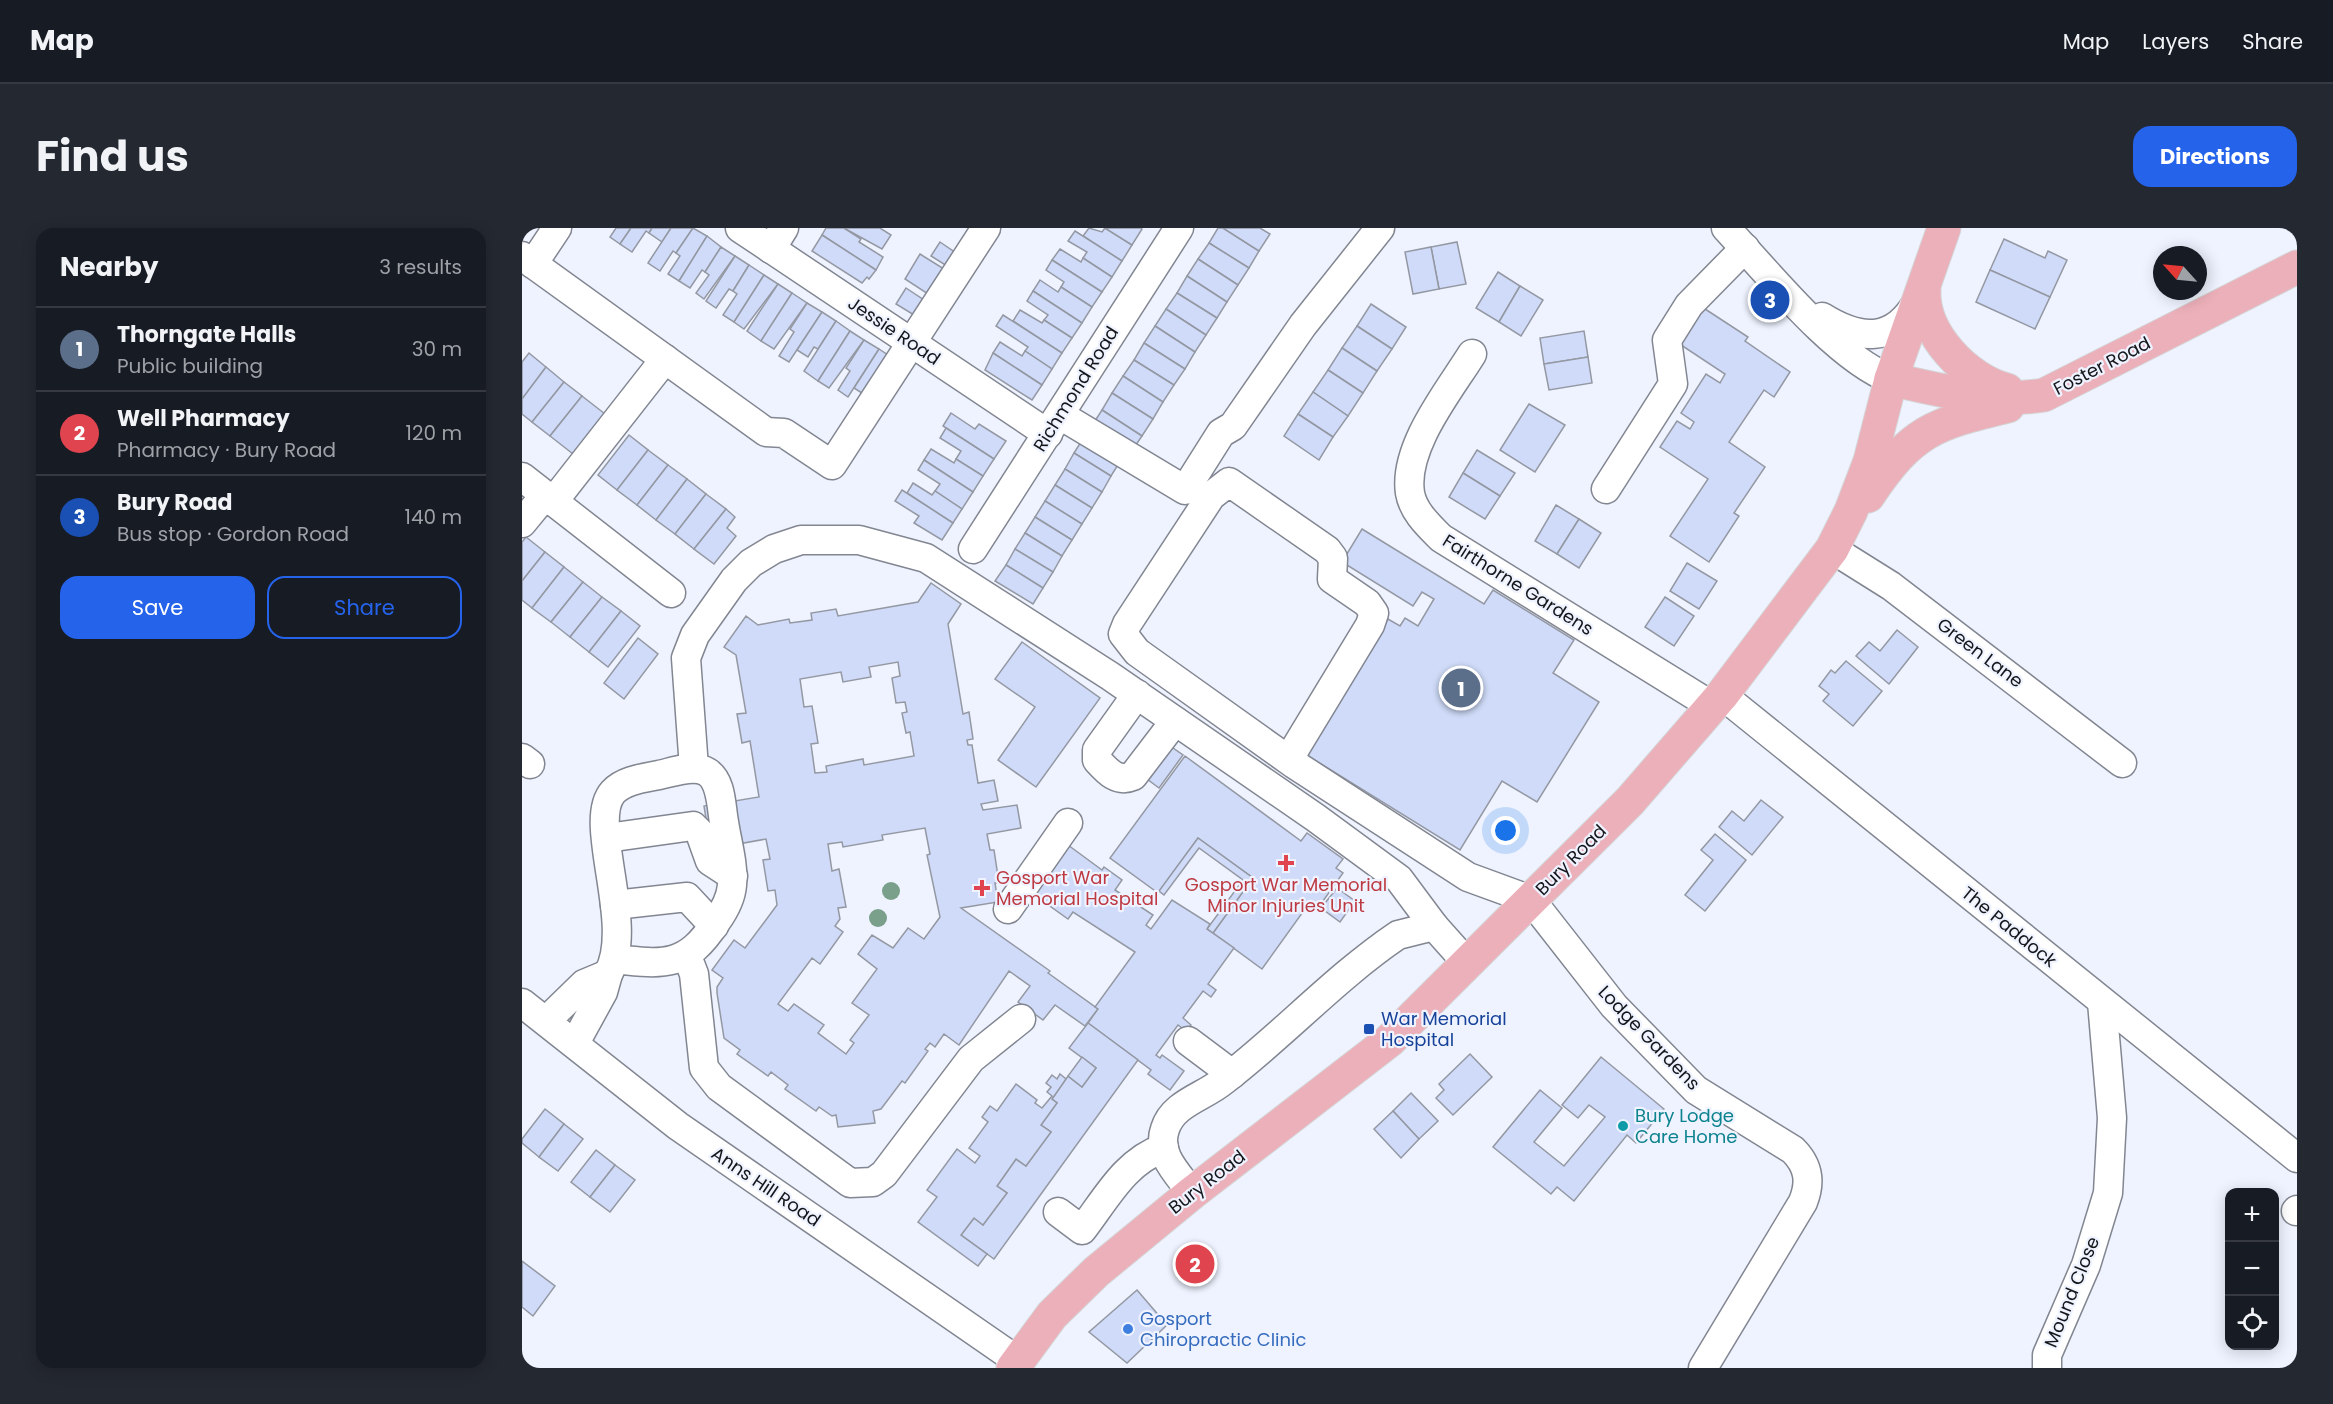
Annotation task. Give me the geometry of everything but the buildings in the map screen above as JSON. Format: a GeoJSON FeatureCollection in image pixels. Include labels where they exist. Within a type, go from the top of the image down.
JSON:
{"type":"FeatureCollection","features":[{"type":"Feature","properties":{"kind":"main road","name":"Bury Road"},"geometry":{"type":"LineString","coordinates":[[1016,1364],[1052,1315],[1096,1272],[1192,1193],[1389,1041],[1630,801],[1717,701],[1832,549],[1858,495],[1878,433],[1891,380],[1944,228]]}},
{"type":"Feature","properties":{"kind":"main road","name":"Foster Road"},"geometry":{"type":"LineString","coordinates":[[1891,380],[1981,396],[2015,399],[2044,395],[2297,267]]}},
{"type":"Feature","properties":{"kind":"main road"},"geometry":{"type":"LineString","coordinates":[[1924,290],[1926,310],[1934,328],[1965,368],[1994,386],[2028,394],[2044,395]]}},
{"type":"Feature","properties":{"kind":"main road"},"geometry":{"type":"LineString","coordinates":[[1832,549],[1891,463],[1913,440],[1953,420],[2044,395]]}},
{"type":"Feature","properties":{"kind":"street"},"geometry":{"type":"LineString","coordinates":[[557,228],[527,260],[766,432],[784,433],[832,465],[913,344],[986,228]]}},
{"type":"Feature","properties":{"kind":"street","name":"Jessie Road"},"geometry":{"type":"LineString","coordinates":[[740,228],[778,238],[913,344],[1054,424],[1185,490],[1221,433],[1233,426],[1302,325],[1380,228]]}},
{"type":"Feature","properties":{"kind":"street","name":"Richmond Road"},"geometry":{"type":"LineString","coordinates":[[973,549],[1179,228]]}},
{"type":"Feature","properties":{"kind":"street"},"geometry":{"type":"LineString","coordinates":[[1726,228],[1874,386],[1880,406],[1878,433]]}},
{"type":"Feature","properties":{"kind":"street"},"geometry":{"type":"LineString","coordinates":[[1606,489],[1673,384],[1667,340],[1689,305],[1745,248]]}},
{"type":"Feature","properties":{"kind":"street"},"geometry":{"type":"LineString","coordinates":[[1778,283],[1837,326],[1855,333],[1870,335],[1902,324],[1924,290]]}},
{"type":"Feature","properties":{"kind":"street"},"geometry":{"type":"LineString","coordinates":[[1833,340],[1876,373],[1891,380]]}},
{"type":"Feature","properties":{"kind":"street","name":"Fairthorne Gardens"},"geometry":{"type":"LineString","coordinates":[[1472,354],[1418,443],[1410,465],[1410,494],[1421,519],[1441,538],[1717,701]]}},
{"type":"Feature","properties":{"kind":"street"},"geometry":{"type":"LineString","coordinates":[[522,523],[549,498],[665,359]]}},
{"type":"Feature","properties":{"kind":"street"},"geometry":{"type":"LineString","coordinates":[[522,477],[671,593]]}},
{"type":"Feature","properties":{"kind":"street"},"geometry":{"type":"LineString","coordinates":[[1294,764],[1291,757],[1296,747],[1370,625],[1374,613],[1367,603],[1332,579],[1333,558],[1327,550],[1229,482],[1211,496],[1123,634],[1137,652],[1294,764],[1468,877],[1531,900]]}},
{"type":"Feature","properties":{"kind":"street"},"geometry":{"type":"LineString","coordinates":[[694,768],[686,669],[689,646],[734,580],[751,563],[774,549],[801,540],[859,540],[926,558],[1110,676],[1316,818],[1399,879],[1434,926],[1467,963]]}},
{"type":"Feature","properties":{"kind":"street","name":"Green Lane"},"geometry":{"type":"LineString","coordinates":[[1832,549],[1891,586],[2122,763]]}},
{"type":"Feature","properties":{"kind":"street"},"geometry":{"type":"LineString","coordinates":[[1137,694],[1097,750],[1096,760],[1116,777],[1125,779],[1133,776],[1175,721]]}},
{"type":"Feature","properties":{"kind":"street","name":"The Paddock"},"geometry":{"type":"LineString","coordinates":[[1717,701],[2102,1002],[2297,1158]]}},
{"type":"Feature","properties":{"kind":"street"},"geometry":{"type":"LineString","coordinates":[[546,1021],[584,984],[611,967],[672,961],[687,956],[699,946],[714,926],[730,897],[733,876],[716,782],[708,773],[694,768],[629,782],[613,792],[604,814],[615,905],[611,967],[603,992],[574,1043]]}},
{"type":"Feature","properties":{"kind":"street"},"geometry":{"type":"LineString","coordinates":[[1008,909],[1068,823]]}},
{"type":"Feature","properties":{"kind":"street"},"geometry":{"type":"LineString","coordinates":[[607,838],[693,826],[700,833],[710,861],[733,876]]}},
{"type":"Feature","properties":{"kind":"street"},"geometry":{"type":"LineString","coordinates":[[615,905],[687,897],[714,926]]}},
{"type":"Feature","properties":{"kind":"street","name":"Lodge Gardens"},"geometry":{"type":"LineString","coordinates":[[1531,900],[1614,1006],[1696,1090],[1793,1150],[1806,1168],[1807,1191],[1803,1202],[1703,1368]]}},
{"type":"Feature","properties":{"kind":"street"},"geometry":{"type":"LineString","coordinates":[[1192,1193],[1170,1163],[1164,1148],[1166,1126],[1175,1111],[1211,1090],[1232,1074],[1389,941],[1407,932],[1434,926]]}},
{"type":"Feature","properties":{"kind":"street"},"geometry":{"type":"LineString","coordinates":[[687,956],[694,975],[706,1074],[719,1087],[850,1183],[866,1184],[879,1179],[971,1059],[1021,1019]]}},
{"type":"Feature","properties":{"kind":"street","name":"Mound Close"},"geometry":{"type":"LineString","coordinates":[[2047,1368],[2047,1355],[2086,1265],[2108,1193],[2112,1118],[2102,1002]]}},
{"type":"Feature","properties":{"kind":"street","name":"Anns Hill Road"},"geometry":{"type":"LineString","coordinates":[[522,1003],[678,1126],[1016,1364]]}},
{"type":"Feature","properties":{"kind":"street"},"geometry":{"type":"LineString","coordinates":[[1188,1041],[1232,1074]]}},
{"type":"Feature","properties":{"kind":"street"},"geometry":{"type":"LineString","coordinates":[[1058,1212],[1082,1230],[1132,1165],[1149,1153],[1164,1148]]}},
{"type":"Feature","properties":{"kind":"place","name":"Bury Road"},"geometry":{"type":"Point","coordinates":[1770,300]}},
{"type":"Feature","properties":{"kind":"place","name":"Thorngate Halls"},"geometry":{"type":"Point","coordinates":[1461,688]}},
{"type":"Feature","properties":{"kind":"place","name":"Gosport War Memorial Minor Injuries Unit"},"geometry":{"type":"Point","coordinates":[1286,863]}},
{"type":"Feature","properties":{"kind":"place","name":"Gosport War Memorial Hospital"},"geometry":{"type":"Point","coordinates":[982,888]}},
{"type":"Feature","properties":{"kind":"place","name":"War Memorial Hospital"},"geometry":{"type":"Point","coordinates":[1369,1029]}},
{"type":"Feature","properties":{"kind":"place","name":"Bury Lodge Care Home"},"geometry":{"type":"Point","coordinates":[1623,1126]}},
{"type":"Feature","properties":{"kind":"place","name":"Well Pharmacy"},"geometry":{"type":"Point","coordinates":[1195,1264]}},
{"type":"Feature","properties":{"kind":"place","name":"Gosport Chiropractic Clinic"},"geometry":{"type":"Point","coordinates":[1128,1329]}}]}
